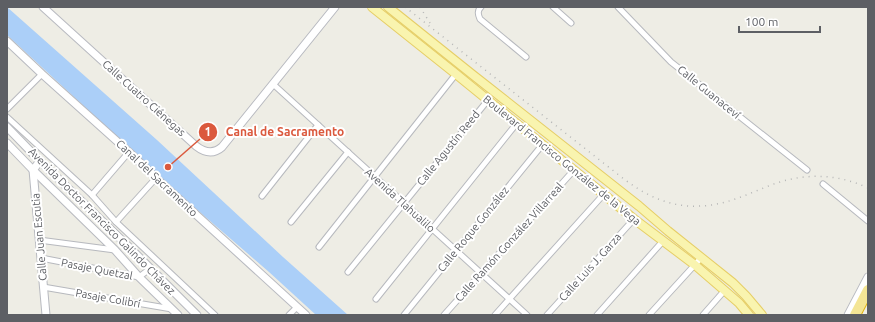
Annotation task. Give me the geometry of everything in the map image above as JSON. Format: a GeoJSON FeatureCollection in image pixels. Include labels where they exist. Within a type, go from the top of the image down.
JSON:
{"type":"FeatureCollection","features":[{"type":"Feature","properties":{"kind":"highway"},"geometry":{"type":"LineString","coordinates":[[856,315],[868,290]]}},
{"type":"Feature","properties":{"kind":"highway"},"geometry":{"type":"LineString","coordinates":[[862,315],[868,301]]}},
{"type":"Feature","properties":{"kind":"main road","name":"Boulevard Francisco González de la Vega"},"geometry":{"type":"LineString","coordinates":[[372,7],[634,219],[695,265],[744,307],[749,315]]}},
{"type":"Feature","properties":{"kind":"main road","name":"Boulevard Francisco González de la Vega"},"geometry":{"type":"LineString","coordinates":[[388,7],[639,206],[733,283],[762,315]]}},
{"type":"Feature","properties":{"kind":"street","name":"Calle Cuatro Ciénegas"},"geometry":{"type":"LineString","coordinates":[[43,7],[196,146],[206,151],[214,152],[222,147],[335,7]]}},
{"type":"Feature","properties":{"kind":"street"},"geometry":{"type":"LineString","coordinates":[[481,7],[478,13],[480,19],[526,57]]}},
{"type":"Feature","properties":{"kind":"street"},"geometry":{"type":"LineString","coordinates":[[552,7],[571,23]]}},
{"type":"Feature","properties":{"kind":"street","name":"Calle Guanaceví"},"geometry":{"type":"LineString","coordinates":[[618,7],[671,62],[806,170]]}},
{"type":"Feature","properties":{"kind":"street","name":"Canal del Sacramento"},"geometry":{"type":"LineString","coordinates":[[7,41],[130,152],[156,178],[306,315]]}},
{"type":"Feature","properties":{"kind":"street"},"geometry":{"type":"LineString","coordinates":[[7,109],[42,74]]}},
{"type":"Feature","properties":{"kind":"street"},"geometry":{"type":"LineString","coordinates":[[320,247],[456,74]]}},
{"type":"Feature","properties":{"kind":"street","name":"Avenida Tlahualilo"},"geometry":{"type":"LineString","coordinates":[[273,84],[527,315]]}},
{"type":"Feature","properties":{"kind":"street","name":"Calle Agustín Reed"},"geometry":{"type":"LineString","coordinates":[[348,272],[488,100]]}},
{"type":"Feature","properties":{"kind":"street"},"geometry":{"type":"LineString","coordinates":[[7,117],[92,195],[116,222],[215,315]]}},
{"type":"Feature","properties":{"kind":"street"},"geometry":{"type":"LineString","coordinates":[[376,299],[517,124]]}},
{"type":"Feature","properties":{"kind":"street"},"geometry":{"type":"LineString","coordinates":[[262,196],[318,125]]}},
{"type":"Feature","properties":{"kind":"street","name":"Avenida Doctor Francisco Galindo Chávez"},"geometry":{"type":"LineString","coordinates":[[7,127],[197,315]]}},
{"type":"Feature","properties":{"kind":"street","name":"Avenida Doctor Francisco Galindo Chávez"},"geometry":{"type":"LineString","coordinates":[[7,143],[178,315]]}},
{"type":"Feature","properties":{"kind":"street","name":"Calle Roque González"},"geometry":{"type":"LineString","coordinates":[[404,315],[543,144]]}},
{"type":"Feature","properties":{"kind":"street"},"geometry":{"type":"LineString","coordinates":[[92,195],[130,152]]}},
{"type":"Feature","properties":{"kind":"street"},"geometry":{"type":"LineString","coordinates":[[291,222],[348,152]]}},
{"type":"Feature","properties":{"kind":"street"},"geometry":{"type":"LineString","coordinates":[[33,170],[40,161]]}},
{"type":"Feature","properties":{"kind":"street","name":"Calle Juan Escutia"},"geometry":{"type":"LineString","coordinates":[[33,170],[46,315]]}},
{"type":"Feature","properties":{"kind":"street","name":"Calle Ramón González Villarreal"},"geometry":{"type":"LineString","coordinates":[[444,315],[574,170]]}},
{"type":"Feature","properties":{"kind":"street"},"geometry":{"type":"LineString","coordinates":[[116,222],[156,178]]}},
{"type":"Feature","properties":{"kind":"street"},"geometry":{"type":"LineString","coordinates":[[823,184],[868,221]]}},
{"type":"Feature","properties":{"kind":"street"},"geometry":{"type":"LineString","coordinates":[[495,315],[604,194]]}},
{"type":"Feature","properties":{"kind":"street","name":"Calle Luis J. Garza"},"geometry":{"type":"LineString","coordinates":[[547,315],[634,219]]}},
{"type":"Feature","properties":{"kind":"street"},"geometry":{"type":"LineString","coordinates":[[39,240],[115,250]]}},
{"type":"Feature","properties":{"kind":"street"},"geometry":{"type":"LineString","coordinates":[[597,315],[663,241]]}},
{"type":"Feature","properties":{"kind":"street","name":"Pasaje Quetzal"},"geometry":{"type":"LineString","coordinates":[[41,258],[139,277],[151,268]]}},
{"type":"Feature","properties":{"kind":"street"},"geometry":{"type":"LineString","coordinates":[[649,315],[701,258]]}},
{"type":"Feature","properties":{"kind":"street"},"geometry":{"type":"LineString","coordinates":[[848,315],[868,277]]}},
{"type":"Feature","properties":{"kind":"street","name":"Pasaje Colibrí"},"geometry":{"type":"LineString","coordinates":[[43,287],[172,309]]}},
{"type":"Feature","properties":{"kind":"street"},"geometry":{"type":"LineString","coordinates":[[703,315],[725,290]]}},
{"type":"Feature","properties":{"kind":"street"},"geometry":{"type":"LineString","coordinates":[[289,315],[297,307]]}},
{"type":"Feature","properties":{"kind":"water"},"geometry":{"type":"Polygon","coordinates":[[[7,7],[157,140],[348,315],[316,315],[180,195],[7,35],[7,7]]]}},
{"type":"Feature","properties":{"kind":"railway"},"geometry":{"type":"LineString","coordinates":[[405,7],[629,183],[658,199],[679,205],[690,206],[719,204],[783,181],[795,178],[820,176],[832,177],[856,183],[868,188]]}},
{"type":"Feature","properties":{"kind":"railway"},"geometry":{"type":"LineString","coordinates":[[420,7],[430,23]]}},
{"type":"Feature","properties":{"kind":"place","name":"Canal de Sacramento"},"geometry":{"type":"Point","coordinates":[168,167]}}]}
